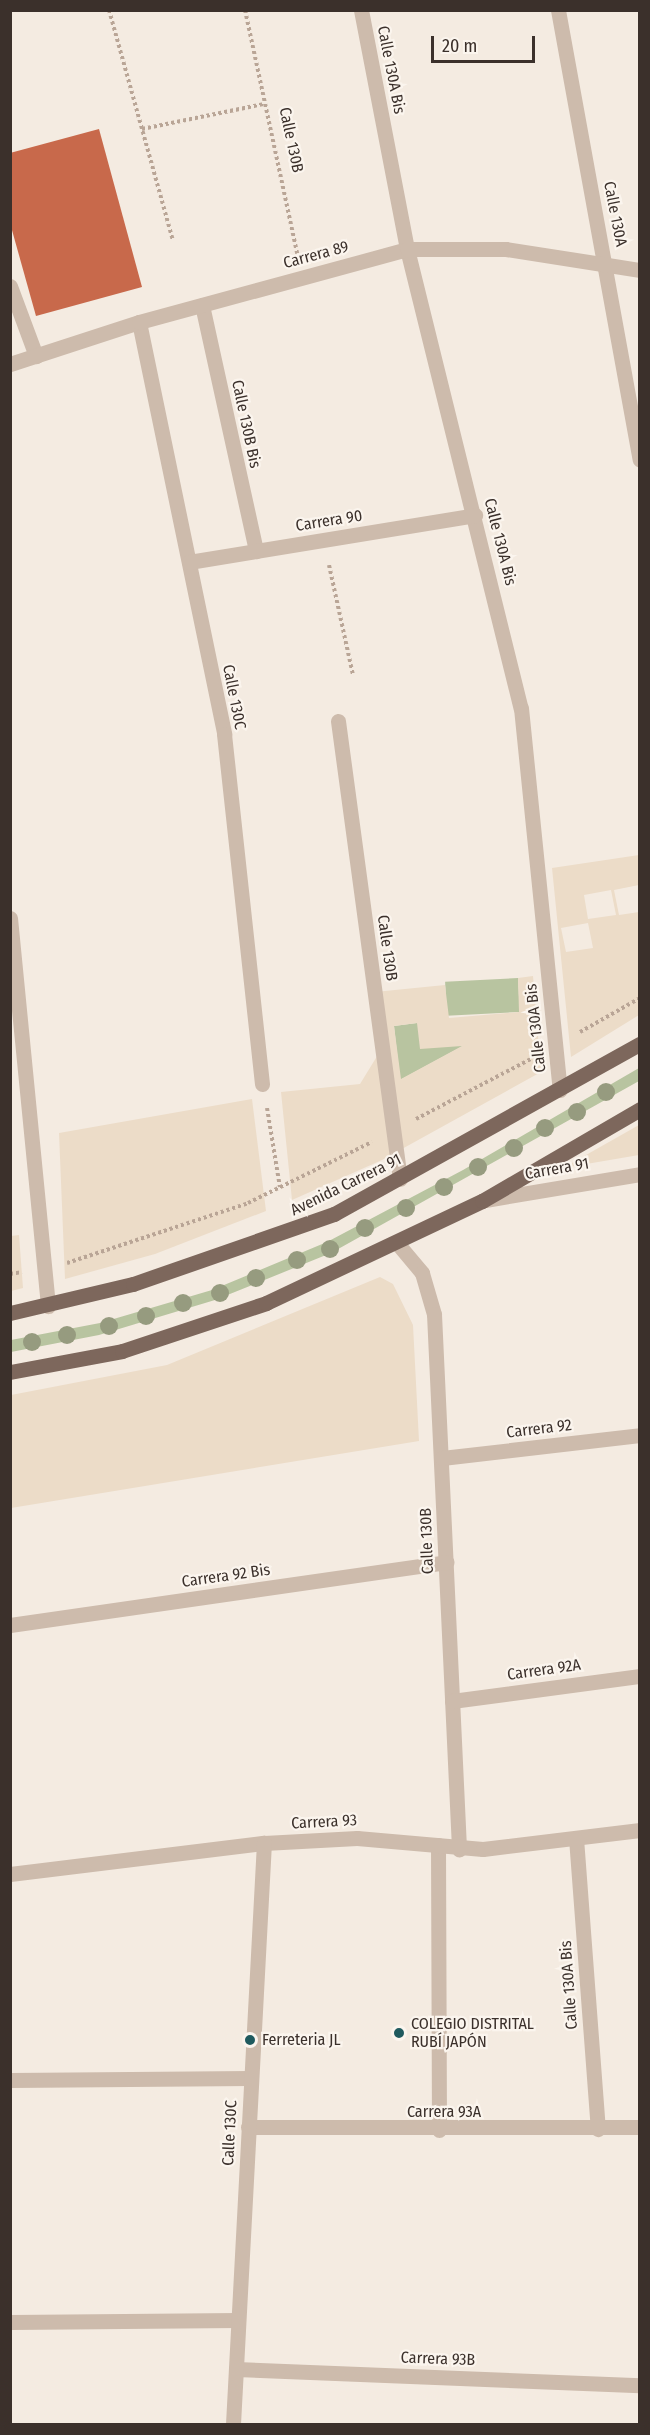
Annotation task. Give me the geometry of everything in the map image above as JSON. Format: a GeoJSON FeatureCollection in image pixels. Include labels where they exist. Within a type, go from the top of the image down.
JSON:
{"type":"FeatureCollection","features":[{"type":"Feature","properties":{"kind":"main road","name":"Avenida Carrera 91"},"geometry":{"type":"LineString","coordinates":[[10,1313],[48,1306],[133,1284],[276,1237],[400,1179],[639,1044]]}},
{"type":"Feature","properties":{"kind":"main road"},"geometry":{"type":"LineString","coordinates":[[10,1372],[122,1351],[266,1303],[482,1201],[639,1109]]}},
{"type":"Feature","properties":{"kind":"street","name":"Calle 130A Bis"},"geometry":{"type":"LineString","coordinates":[[362,10],[407,249],[475,515],[521,708],[560,1090]]}},
{"type":"Feature","properties":{"kind":"street","name":"Calle 130A"},"geometry":{"type":"LineString","coordinates":[[558,10],[607,266],[639,460]]}},
{"type":"Feature","properties":{"kind":"street","name":"Carrera 89"},"geometry":{"type":"LineString","coordinates":[[10,364],[139,322],[407,249],[506,249],[639,270]]}},
{"type":"Feature","properties":{"kind":"street"},"geometry":{"type":"LineString","coordinates":[[10,286],[36,356]]}},
{"type":"Feature","properties":{"kind":"street","name":"Calle 130B Bis"},"geometry":{"type":"LineString","coordinates":[[202,305],[256,551]]}},
{"type":"Feature","properties":{"kind":"street","name":"Calle 130C"},"geometry":{"type":"LineString","coordinates":[[139,322],[224,734],[262,1084]]}},
{"type":"Feature","properties":{"kind":"street","name":"Carrera 90"},"geometry":{"type":"LineString","coordinates":[[189,562],[475,515]]}},
{"type":"Feature","properties":{"kind":"street","name":"Calle 130B"},"geometry":{"type":"LineString","coordinates":[[338,721],[400,1179]]}},
{"type":"Feature","properties":{"kind":"street"},"geometry":{"type":"LineString","coordinates":[[10,918],[48,1306]]}},
{"type":"Feature","properties":{"kind":"street","name":"Carrera 91"},"geometry":{"type":"LineString","coordinates":[[482,1201],[639,1174]]}},
{"type":"Feature","properties":{"kind":"street","name":"Calle 130B"},"geometry":{"type":"LineString","coordinates":[[397,1243],[422,1273],[433,1301],[459,1849]]}},
{"type":"Feature","properties":{"kind":"street","name":"Carrera 92"},"geometry":{"type":"LineString","coordinates":[[442,1458],[639,1435]]}},
{"type":"Feature","properties":{"kind":"street","name":"Carrera 92 Bis"},"geometry":{"type":"LineString","coordinates":[[10,1625],[446,1562]]}},
{"type":"Feature","properties":{"kind":"street","name":"Carrera 92A"},"geometry":{"type":"LineString","coordinates":[[452,1701],[639,1676]]}},
{"type":"Feature","properties":{"kind":"street","name":"Carrera 93"},"geometry":{"type":"LineString","coordinates":[[10,1874],[264,1843],[357,1838],[459,1849],[639,1830]]}},
{"type":"Feature","properties":{"kind":"street","name":"Calle 130A Bis"},"geometry":{"type":"LineString","coordinates":[[576,1838],[598,2129]]}},
{"type":"Feature","properties":{"kind":"street","name":"Calle 130C"},"geometry":{"type":"LineString","coordinates":[[233,2424],[264,1843]]}},
{"type":"Feature","properties":{"kind":"street"},"geometry":{"type":"LineString","coordinates":[[438,1845],[439,2130]]}},
{"type":"Feature","properties":{"kind":"street"},"geometry":{"type":"LineString","coordinates":[[10,2080],[251,2078]]}},
{"type":"Feature","properties":{"kind":"street","name":"Carrera 93A"},"geometry":{"type":"LineString","coordinates":[[248,2127],[439,2130],[639,2127]]}},
{"type":"Feature","properties":{"kind":"street"},"geometry":{"type":"LineString","coordinates":[[10,2322],[238,2320]]}},
{"type":"Feature","properties":{"kind":"street","name":"Carrera 93B"},"geometry":{"type":"LineString","coordinates":[[236,2369],[639,2385]]}},
{"type":"Feature","properties":{"kind":"path"},"geometry":{"type":"LineString","coordinates":[[109,10],[173,240]]}},
{"type":"Feature","properties":{"kind":"path","name":"Calle 130B"},"geometry":{"type":"LineString","coordinates":[[245,10],[302,278]]}},
{"type":"Feature","properties":{"kind":"path"},"geometry":{"type":"LineString","coordinates":[[142,129],[264,104]]}},
{"type":"Feature","properties":{"kind":"path"},"geometry":{"type":"LineString","coordinates":[[324,540],[353,675]]}},
{"type":"Feature","properties":{"kind":"path"},"geometry":{"type":"LineString","coordinates":[[10,1274],[46,1268],[165,1234],[280,1187],[394,1131],[639,998]]}},
{"type":"Feature","properties":{"kind":"path"},"geometry":{"type":"LineString","coordinates":[[262,1084],[280,1187]]}},
{"type":"Feature","properties":{"kind":"green space"},"geometry":{"type":"Polygon","coordinates":[[[518,978],[520,1012],[447,1016],[445,982],[518,978]]]}},
{"type":"Feature","properties":{"kind":"green space"},"geometry":{"type":"Polygon","coordinates":[[[417,1023],[463,1046],[400,1080],[394,1026],[417,1023]]]}},
{"type":"Feature","properties":{"kind":"green space"},"geometry":{"type":"Polygon","coordinates":[[[639,1068],[639,1081],[331,1253],[215,1300],[99,1335],[11,1352],[11,1340],[100,1323],[212,1290],[327,1242],[463,1170],[639,1068]]]}},
{"type":"Feature","properties":{"kind":"shaded area"},"geometry":{"type":"Polygon","coordinates":[[[639,855],[639,885],[614,890],[619,915],[639,912],[639,1015],[571,1057],[552,868],[639,855]],[[611,890],[584,895],[588,919],[616,915],[611,890]],[[588,923],[561,928],[566,952],[593,948],[588,923]]]}},
{"type":"Feature","properties":{"kind":"shaded area"},"geometry":{"type":"Polygon","coordinates":[[[533,976],[541,1072],[382,1160],[292,1200],[281,1092],[360,1084],[379,1053],[375,992],[445,985],[449,1018],[519,1012],[518,978],[533,976]],[[417,1023],[394,1026],[401,1079],[462,1046],[420,1049],[417,1023]]]}},
{"type":"Feature","properties":{"kind":"shaded area"},"geometry":{"type":"Polygon","coordinates":[[[252,1099],[266,1211],[155,1254],[65,1279],[59,1133],[252,1099]]]}},
{"type":"Feature","properties":{"kind":"shaded area"},"geometry":{"type":"Polygon","coordinates":[[[639,1125],[639,1155],[563,1168],[639,1125]]]}},
{"type":"Feature","properties":{"kind":"shaded area"},"geometry":{"type":"Polygon","coordinates":[[[19,1235],[23,1288],[11,1291],[11,1236],[19,1235]]]}},
{"type":"Feature","properties":{"kind":"shaded area"},"geometry":{"type":"Polygon","coordinates":[[[380,1277],[393,1284],[413,1325],[419,1441],[11,1508],[11,1395],[167,1365],[380,1277]]]}},
{"type":"Feature","properties":{"kind":"building"},"geometry":{"type":"Polygon","coordinates":[[[99,129],[142,287],[36,316],[10,223],[10,153],[99,129]]]}},
{"type":"Feature","properties":{"kind":"place","name":"COLEGIO DISTRITAL RUBÍ JAPÓN"},"geometry":{"type":"Point","coordinates":[399,2033]}},
{"type":"Feature","properties":{"kind":"place","name":"Ferreteria JL"},"geometry":{"type":"Point","coordinates":[250,2040]}}]}
